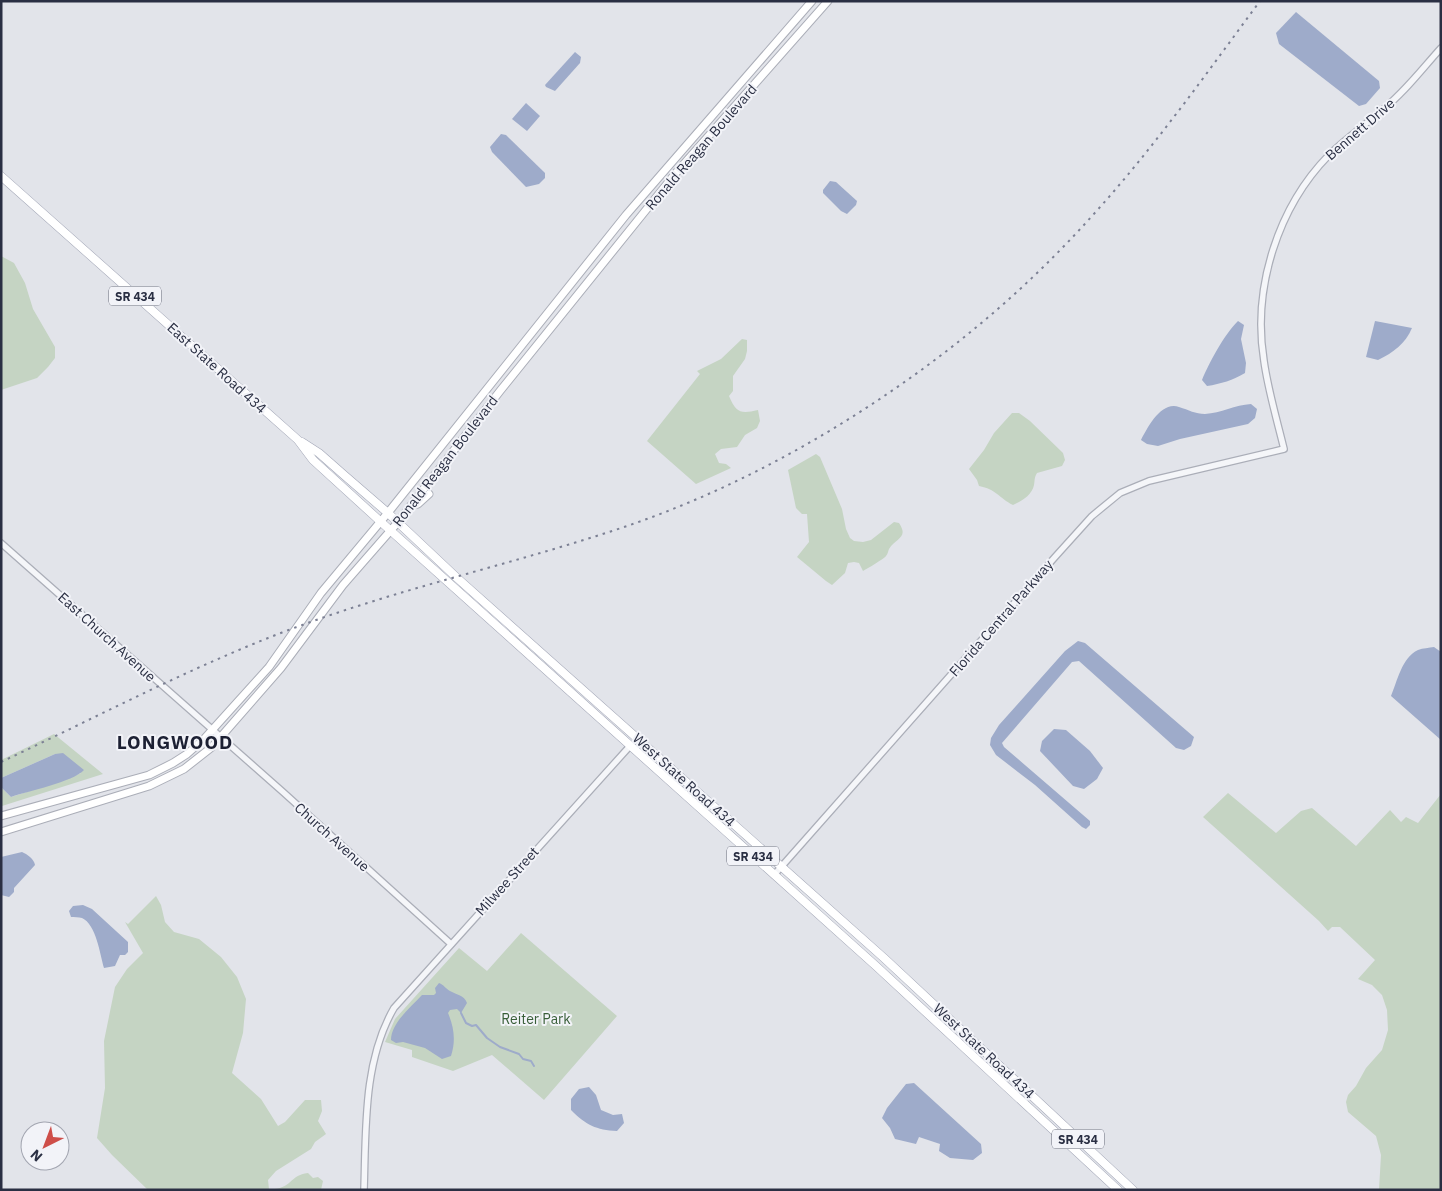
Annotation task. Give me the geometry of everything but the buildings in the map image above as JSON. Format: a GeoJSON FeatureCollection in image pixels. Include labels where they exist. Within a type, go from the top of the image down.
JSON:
{"type":"FeatureCollection","features":[{"type":"Feature","properties":{"kind":"main road","name":"Ronald Reagan Boulevard"},"geometry":{"type":"LineString","coordinates":[[1,816],[149,775],[187,754],[212,731],[269,666],[314,602],[381,522],[626,215],[812,1]]}},
{"type":"Feature","properties":{"kind":"main road","name":"Ronald Reagan Boulevard"},"geometry":{"type":"LineString","coordinates":[[1,832],[163,780],[184,769],[212,747],[281,668],[343,585],[412,505],[500,391],[656,197],[828,1]]}},
{"type":"Feature","properties":{"kind":"main road","name":"East State Road 434"},"geometry":{"type":"LineString","coordinates":[[1,176],[298,440],[319,453],[388,513]]}},
{"type":"Feature","properties":{"kind":"main road","name":"East State Road 434"},"geometry":{"type":"LineString","coordinates":[[298,440],[313,460],[381,522]]}},
{"type":"Feature","properties":{"kind":"main road"},"geometry":{"type":"LineString","coordinates":[[412,505],[418,504],[429,494]]}},
{"type":"Feature","properties":{"kind":"main road","name":"West State Road 434"},"geometry":{"type":"LineString","coordinates":[[388,513],[456,577],[781,866],[1133,1190]]}},
{"type":"Feature","properties":{"kind":"main road","name":"West State Road 434"},"geometry":{"type":"LineString","coordinates":[[381,522],[774,874],[1118,1190]]}},
{"type":"Feature","properties":{"kind":"main road"},"geometry":{"type":"LineString","coordinates":[[616,733],[636,737]]}},
{"type":"Feature","properties":{"kind":"main road"},"geometry":{"type":"LineString","coordinates":[[630,746],[639,745],[648,748]]}},
{"type":"Feature","properties":{"kind":"main road"},"geometry":{"type":"LineString","coordinates":[[126,782],[131,791]]}},
{"type":"Feature","properties":{"kind":"main road"},"geometry":{"type":"LineString","coordinates":[[966,1049],[984,1052]]}},
{"type":"Feature","properties":{"kind":"main road"},"geometry":{"type":"LineString","coordinates":[[978,1060],[998,1065]]}},
{"type":"Feature","properties":{"kind":"street","name":"Bennett Drive"},"geometry":{"type":"LineString","coordinates":[[1284,449],[1264,361],[1261,330],[1262,305],[1271,252],[1291,208],[1328,156],[1398,96],[1441,48]]}},
{"type":"Feature","properties":{"kind":"street","name":"Florida Central Parkway"},"geometry":{"type":"LineString","coordinates":[[774,874],[1106,502],[1136,485],[1284,449]]}},
{"type":"Feature","properties":{"kind":"street","name":"East Church Avenue"},"geometry":{"type":"LineString","coordinates":[[1,543],[212,731]]}},
{"type":"Feature","properties":{"kind":"street","name":"Church Avenue"},"geometry":{"type":"LineString","coordinates":[[212,731],[283,792],[451,944]]}},
{"type":"Feature","properties":{"kind":"street","name":"Milwee Street"},"geometry":{"type":"LineString","coordinates":[[364,1190],[367,1099],[371,1073],[388,1019],[404,996],[630,746]]}},
{"type":"Feature","properties":{"kind":"green space"},"geometry":{"type":"Polygon","coordinates":[[[1,256],[14,263],[25,283],[33,309],[55,347],[55,358],[37,378],[1,390],[1,256]]]}},
{"type":"Feature","properties":{"kind":"green space"},"geometry":{"type":"Polygon","coordinates":[[[742,339],[747,340],[747,351],[745,359],[733,376],[733,391],[729,396],[734,406],[740,411],[758,410],[760,421],[757,428],[745,435],[737,447],[721,449],[715,454],[719,463],[726,464],[731,468],[696,484],[647,441],[700,374],[697,371],[721,359],[742,339]]]}},
{"type":"Feature","properties":{"kind":"green space"},"geometry":{"type":"Polygon","coordinates":[[[1012,413],[1019,413],[1030,421],[1063,453],[1065,460],[1062,466],[1037,473],[1033,489],[1029,495],[1013,505],[994,491],[979,486],[969,469],[994,433],[1012,413]]]}},
{"type":"Feature","properties":{"kind":"green space"},"geometry":{"type":"Polygon","coordinates":[[[816,454],[820,457],[842,509],[850,538],[854,541],[863,542],[871,540],[894,522],[899,523],[903,532],[883,559],[863,571],[859,563],[848,563],[845,573],[832,585],[797,557],[809,542],[807,514],[802,514],[796,508],[788,470],[816,454]]]}},
{"type":"Feature","properties":{"kind":"green space"},"geometry":{"type":"Polygon","coordinates":[[[54,734],[103,774],[2,806],[1,787],[11,797],[81,773],[55,754],[1,778],[1,760],[54,734]]]}},
{"type":"Feature","properties":{"kind":"green space"},"geometry":{"type":"Polygon","coordinates":[[[1228,793],[1276,833],[1301,811],[1312,808],[1356,846],[1390,810],[1401,822],[1406,817],[1418,823],[1441,794],[1441,1190],[1379,1190],[1381,1155],[1376,1136],[1348,1112],[1346,1102],[1348,1095],[1356,1086],[1366,1068],[1382,1050],[1388,1030],[1387,1010],[1382,995],[1372,985],[1358,979],[1375,960],[1340,927],[1332,927],[1328,931],[1203,817],[1228,793]]]}},
{"type":"Feature","properties":{"kind":"green space"},"geometry":{"type":"Polygon","coordinates":[[[156,896],[161,905],[165,922],[174,932],[199,939],[221,957],[237,977],[246,999],[243,1033],[232,1073],[261,1099],[278,1126],[285,1122],[305,1100],[321,1100],[322,1111],[318,1121],[326,1134],[315,1142],[311,1149],[276,1171],[268,1180],[269,1189],[282,1187],[297,1176],[308,1173],[313,1178],[318,1177],[323,1181],[321,1190],[148,1190],[97,1138],[105,1088],[104,1041],[115,987],[127,969],[143,953],[125,922],[128,924],[156,896]]]}},
{"type":"Feature","properties":{"kind":"green space","name":"Reiter Park"},"geometry":{"type":"Polygon","coordinates":[[[521,933],[617,1016],[544,1100],[492,1055],[453,1071],[412,1057],[412,1050],[385,1042],[395,1019],[459,948],[487,971],[521,933]]]}},
{"type":"Feature","properties":{"kind":"water"},"geometry":{"type":"Polygon","coordinates":[[[1296,12],[1379,81],[1380,88],[1366,104],[1359,106],[1279,44],[1276,33],[1296,12]]]}},
{"type":"Feature","properties":{"kind":"water"},"geometry":{"type":"Polygon","coordinates":[[[575,52],[581,57],[580,63],[555,91],[546,87],[545,85],[575,52]]]}},
{"type":"Feature","properties":{"kind":"water"},"geometry":{"type":"Polygon","coordinates":[[[526,103],[540,116],[527,131],[512,119],[526,103]]]}},
{"type":"Feature","properties":{"kind":"water"},"geometry":{"type":"Polygon","coordinates":[[[501,134],[506,135],[545,173],[545,178],[539,184],[526,187],[492,152],[490,147],[501,134]]]}},
{"type":"Feature","properties":{"kind":"water"},"geometry":{"type":"Polygon","coordinates":[[[830,181],[836,182],[857,201],[856,205],[847,214],[841,211],[823,193],[823,190],[830,181]]]}},
{"type":"Feature","properties":{"kind":"water"},"geometry":{"type":"Polygon","coordinates":[[[1238,321],[1244,325],[1241,339],[1246,363],[1245,373],[1236,378],[1207,386],[1202,380],[1205,373],[1223,341],[1238,321]]]}},
{"type":"Feature","properties":{"kind":"water"},"geometry":{"type":"Polygon","coordinates":[[[1375,321],[1412,328],[1406,339],[1398,347],[1378,360],[1366,357],[1375,321]]]}},
{"type":"Feature","properties":{"kind":"water"},"geometry":{"type":"Polygon","coordinates":[[[1251,404],[1257,409],[1255,418],[1248,424],[1180,439],[1158,446],[1147,444],[1141,440],[1156,416],[1161,411],[1172,406],[1205,414],[1251,404]]]}},
{"type":"Feature","properties":{"kind":"water"},"geometry":{"type":"Polygon","coordinates":[[[1078,641],[1085,643],[1194,737],[1191,746],[1184,750],[1176,748],[1079,661],[1072,662],[1002,743],[1004,747],[1090,821],[1090,825],[1086,829],[1035,785],[996,755],[990,745],[991,738],[999,725],[1065,651],[1078,641]]]}},
{"type":"Feature","properties":{"kind":"water"},"geometry":{"type":"Polygon","coordinates":[[[1434,647],[1441,652],[1441,740],[1391,696],[1401,670],[1412,653],[1424,648],[1434,647]]]}},
{"type":"Feature","properties":{"kind":"water"},"geometry":{"type":"Polygon","coordinates":[[[1054,729],[1066,730],[1090,751],[1103,768],[1097,779],[1084,789],[1073,786],[1040,751],[1042,741],[1054,729]]]}},
{"type":"Feature","properties":{"kind":"water"},"geometry":{"type":"Polygon","coordinates":[[[63,753],[84,770],[61,782],[11,797],[1,787],[1,778],[55,754],[63,753]]]}},
{"type":"Feature","properties":{"kind":"water"},"geometry":{"type":"Polygon","coordinates":[[[22,852],[30,857],[35,865],[14,888],[14,892],[9,897],[1,895],[1,857],[22,852]]]}},
{"type":"Feature","properties":{"kind":"water"},"geometry":{"type":"Polygon","coordinates":[[[83,905],[92,909],[128,942],[128,952],[125,955],[120,955],[115,966],[104,968],[97,940],[91,926],[82,918],[71,917],[69,911],[73,906],[83,905]]]}},
{"type":"Feature","properties":{"kind":"water"},"geometry":{"type":"Polygon","coordinates":[[[439,983],[462,997],[467,1003],[461,1013],[457,1009],[450,1010],[448,1013],[454,1039],[451,1056],[442,1059],[425,1048],[403,1042],[396,1043],[391,1040],[394,1027],[402,1016],[422,995],[434,995],[436,993],[435,988],[439,983]]]}},
{"type":"Feature","properties":{"kind":"water"},"geometry":{"type":"Polygon","coordinates":[[[914,1083],[981,1144],[982,1153],[973,1160],[950,1158],[939,1151],[940,1144],[919,1137],[916,1144],[895,1139],[890,1128],[882,1118],[887,1108],[906,1084],[914,1083]]]}},
{"type":"Feature","properties":{"kind":"water"},"geometry":{"type":"Polygon","coordinates":[[[589,1087],[596,1095],[601,1110],[613,1115],[622,1114],[624,1123],[617,1131],[592,1126],[571,1110],[571,1099],[579,1089],[589,1087]]]}},
{"type":"Feature","properties":{"kind":"waterway"},"geometry":{"type":"LineString","coordinates":[[461,1013],[466,1023],[472,1026],[476,1025],[487,1038],[500,1047],[531,1061],[534,1066]]}},
{"type":"Feature","properties":{"kind":"railway"},"geometry":{"type":"LineString","coordinates":[[1,762],[158,686],[278,634],[357,606],[624,527],[729,485],[829,431],[893,390],[947,351],[998,309],[1046,264],[1115,191],[1179,111],[1260,1]]}},
{"type":"Feature","properties":{"kind":"district","name":"LONGWOOD"},"geometry":{"type":"Point","coordinates":[175,742]}}]}
